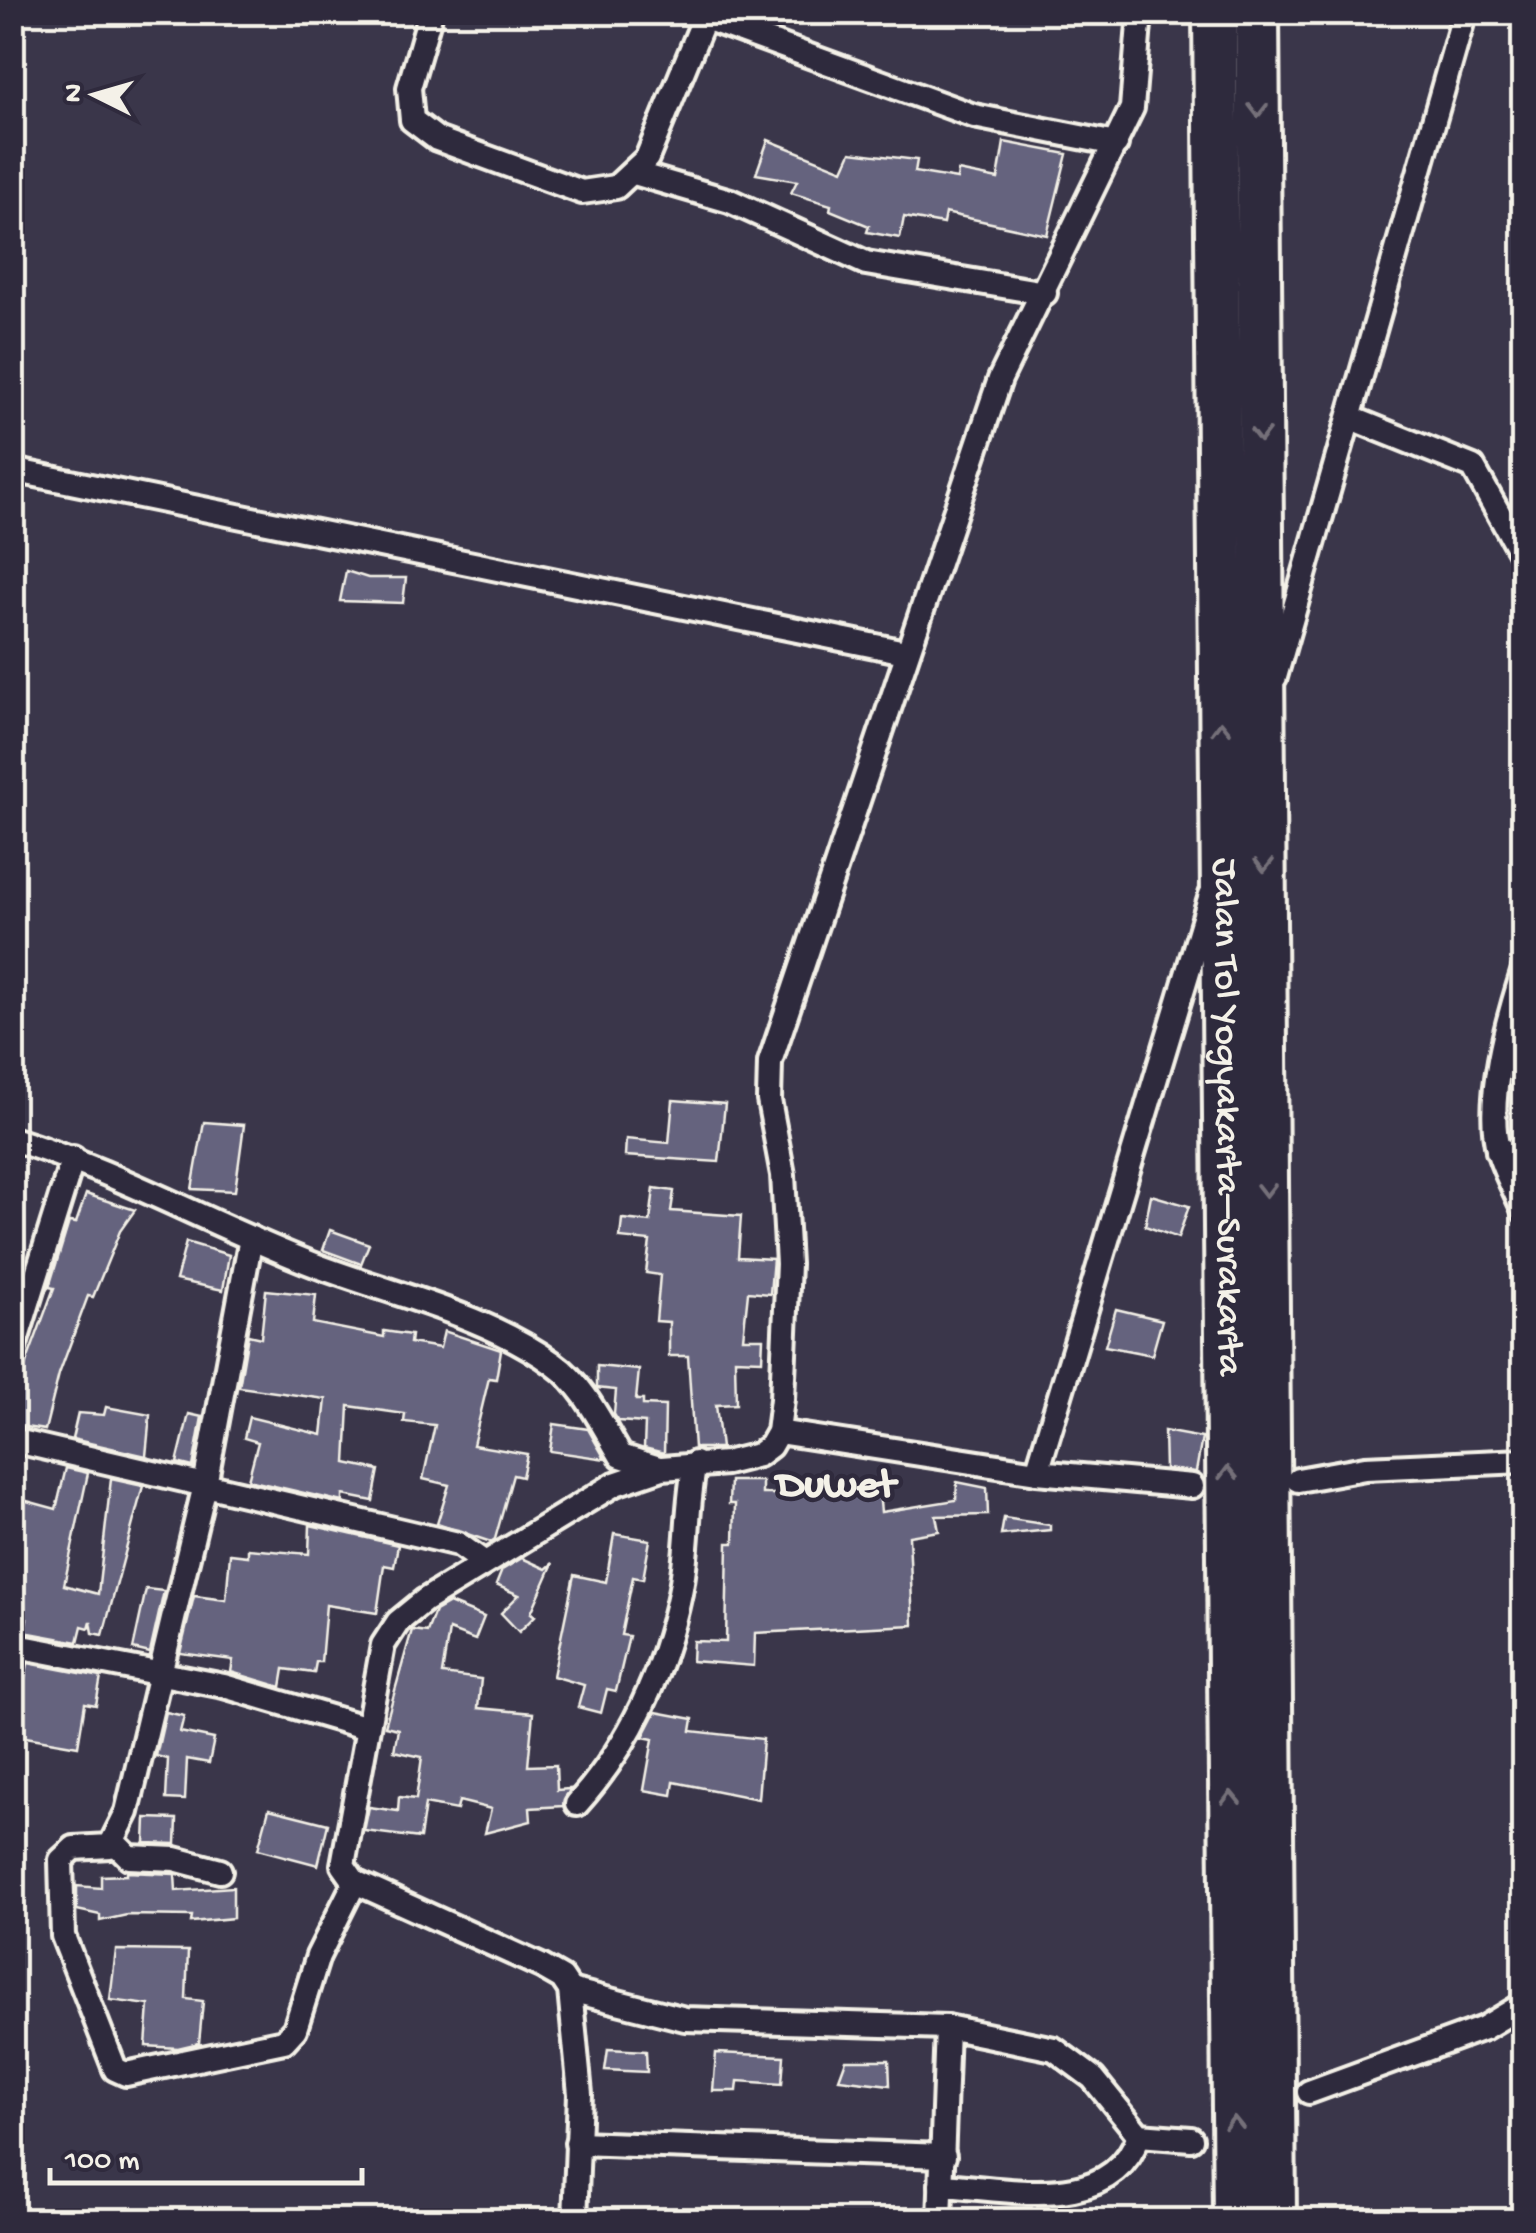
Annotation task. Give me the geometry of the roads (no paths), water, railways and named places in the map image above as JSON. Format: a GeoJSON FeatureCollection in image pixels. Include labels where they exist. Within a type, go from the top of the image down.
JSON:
{"type":"FeatureCollection","features":[{"type":"Feature","properties":{"kind":"highway","name":"Jalan Tol Yogyakarta–Surakarta"},"geometry":{"type":"LineString","coordinates":[[1214,12],[1235,2220]]}},
{"type":"Feature","properties":{"kind":"highway","name":"Jalan Tol Yogyakarta–Surakarta"},"geometry":{"type":"LineString","coordinates":[[1257,12],[1274,2220]]}},
{"type":"Feature","properties":{"kind":"street"},"geometry":{"type":"LineString","coordinates":[[431,12],[409,88],[412,120],[421,130],[582,192],[616,186],[646,158],[700,14],[974,116],[1116,144]]}},
{"type":"Feature","properties":{"kind":"street"},"geometry":{"type":"LineString","coordinates":[[574,2220],[580,2094],[570,1990],[562,1978],[540,1966],[356,1882],[343,1865],[383,1645],[398,1622],[482,1561],[615,1484],[662,1468],[726,1463],[758,1455],[778,1432],[788,1264],[783,1175],[768,1074],[905,652],[1000,379],[1132,108],[1140,12]]}},
{"type":"Feature","properties":{"kind":"street"},"geometry":{"type":"LineString","coordinates":[[1037,1472],[1351,418],[1465,12]]}},
{"type":"Feature","properties":{"kind":"street"},"geometry":{"type":"LineString","coordinates":[[634,173],[730,201],[866,263],[1044,293]]}},
{"type":"Feature","properties":{"kind":"street"},"geometry":{"type":"LineString","coordinates":[[1351,418],[1473,467],[1524,559]]}},
{"type":"Feature","properties":{"kind":"street"},"geometry":{"type":"LineString","coordinates":[[12,470],[905,652]]}},
{"type":"Feature","properties":{"kind":"street"},"geometry":{"type":"LineString","coordinates":[[1524,970],[1501,1058],[1498,1150],[1524,1211]]}},
{"type":"Feature","properties":{"kind":"street"},"geometry":{"type":"LineString","coordinates":[[12,1139],[74,1158],[251,1238],[502,1334],[557,1366],[584,1396],[621,1456],[662,1468]]}},
{"type":"Feature","properties":{"kind":"street"},"geometry":{"type":"LineString","coordinates":[[1498,1150],[1524,1153]]}},
{"type":"Feature","properties":{"kind":"street"},"geometry":{"type":"LineString","coordinates":[[12,1354],[74,1158]]}},
{"type":"Feature","properties":{"kind":"street"},"geometry":{"type":"LineString","coordinates":[[251,1238],[205,1485],[127,1812],[114,1842],[103,1848],[67,1850],[61,1860],[63,1936],[111,2062],[126,2074],[284,2041],[294,2028],[318,1956],[356,1882]]}},
{"type":"Feature","properties":{"kind":"street"},"geometry":{"type":"LineString","coordinates":[[778,1432],[1037,1472],[1192,1486]]}},
{"type":"Feature","properties":{"kind":"street"},"geometry":{"type":"LineString","coordinates":[[12,1440],[458,1544],[482,1561]]}},
{"type":"Feature","properties":{"kind":"street"},"geometry":{"type":"LineString","coordinates":[[615,1484],[621,1456]]}},
{"type":"Feature","properties":{"kind":"street"},"geometry":{"type":"LineString","coordinates":[[1298,1480],[1365,1468],[1524,1461]]}},
{"type":"Feature","properties":{"kind":"street"},"geometry":{"type":"LineString","coordinates":[[577,1804],[601,1778],[653,1686],[680,1592],[695,1464]]}},
{"type":"Feature","properties":{"kind":"street"},"geometry":{"type":"LineString","coordinates":[[12,1645],[224,1686],[367,1728]]}},
{"type":"Feature","properties":{"kind":"street"},"geometry":{"type":"LineString","coordinates":[[114,1842],[129,1857],[175,1859],[220,1870]]}},
{"type":"Feature","properties":{"kind":"street"},"geometry":{"type":"LineString","coordinates":[[570,1990],[685,2019],[947,2027],[1054,2050],[1094,2078],[1139,2135],[1191,2139]]}},
{"type":"Feature","properties":{"kind":"street"},"geometry":{"type":"LineString","coordinates":[[1309,2092],[1484,2028],[1524,2004]]}},
{"type":"Feature","properties":{"kind":"street"},"geometry":{"type":"LineString","coordinates":[[940,2220],[947,2027]]}},
{"type":"Feature","properties":{"kind":"street"},"geometry":{"type":"LineString","coordinates":[[941,2185],[1060,2191],[1089,2188],[1111,2177],[1132,2154],[1139,2135]]}},
{"type":"Feature","properties":{"kind":"street"},"geometry":{"type":"LineString","coordinates":[[577,2143],[944,2156]]}},
{"type":"Feature","properties":{"kind":"district","name":"Duwet"},"geometry":{"type":"Point","coordinates":[836,1487]}}]}
